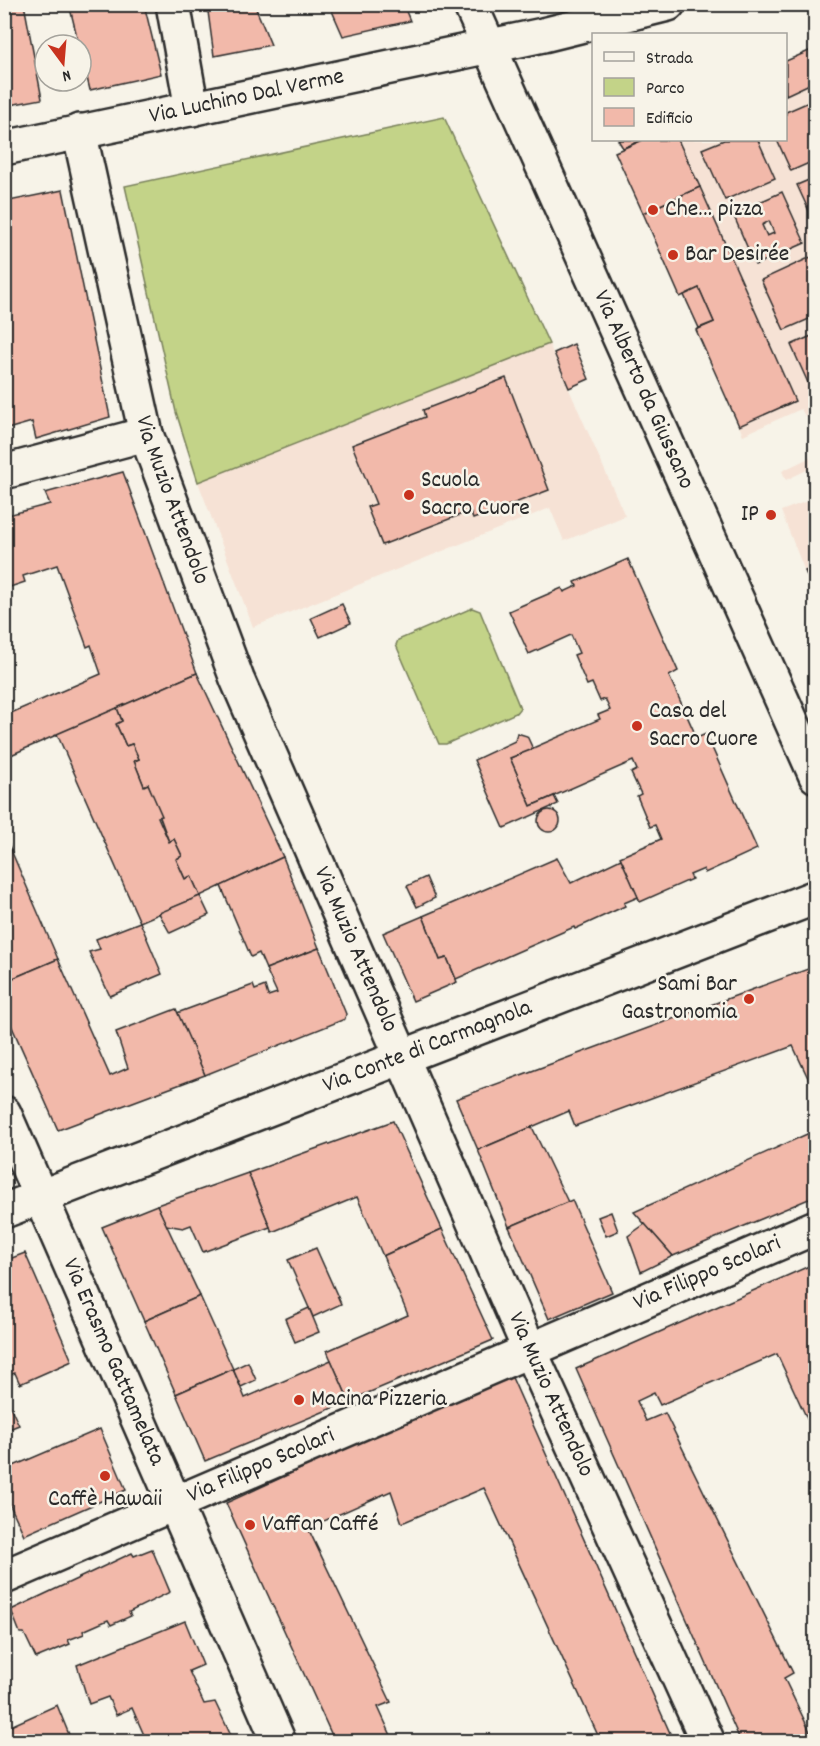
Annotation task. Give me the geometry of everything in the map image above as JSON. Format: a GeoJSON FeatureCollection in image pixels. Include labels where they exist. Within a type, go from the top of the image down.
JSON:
{"type":"FeatureCollection","features":[{"type":"Feature","properties":{"kind":"street"},"geometry":{"type":"LineString","coordinates":[[173,4],[192,109]]}},
{"type":"Feature","properties":{"kind":"street","name":"Via Alberto da Giussano"},"geometry":{"type":"LineString","coordinates":[[470,4],[816,776]]}},
{"type":"Feature","properties":{"kind":"street","name":"Via Luchino Dal Verme"},"geometry":{"type":"LineString","coordinates":[[4,148],[543,35],[668,4]]}},
{"type":"Feature","properties":{"kind":"street","name":"Via Muzio Attendolo"},"geometry":{"type":"LineString","coordinates":[[79,131],[146,434],[237,679],[530,1351],[708,1742]]}},
{"type":"Feature","properties":{"kind":"street"},"geometry":{"type":"LineString","coordinates":[[4,472],[146,434]]}},
{"type":"Feature","properties":{"kind":"street","name":"Via Conte di Carmagnola"},"geometry":{"type":"LineString","coordinates":[[4,1211],[816,897]]}},
{"type":"Feature","properties":{"kind":"street","name":"Via Erasmo Gattamelata"},"geometry":{"type":"LineString","coordinates":[[4,1113],[279,1742]]}},
{"type":"Feature","properties":{"kind":"street","name":"Via Filippo Scolari"},"geometry":{"type":"LineString","coordinates":[[4,1577],[816,1227]]}},
{"type":"Feature","properties":{"kind":"shaded area"},"geometry":{"type":"Polygon","coordinates":[[[815,48],[815,414],[805,416],[801,409],[743,435],[696,330],[699,328],[699,288],[680,297],[615,152],[622,148],[618,141],[787,141],[787,61],[815,48]]]}},
{"type":"Feature","properties":{"kind":"shaded area","name":"Scuola Sacro Cuore"},"geometry":{"type":"Polygon","coordinates":[[[549,344],[625,516],[564,541],[550,508],[253,627],[198,482],[549,344]]]}},
{"type":"Feature","properties":{"kind":"shaded area"},"geometry":{"type":"Polygon","coordinates":[[[815,455],[815,466],[786,480],[782,471],[815,455]]]}},
{"type":"Feature","properties":{"kind":"shaded area"},"geometry":{"type":"Polygon","coordinates":[[[815,498],[815,597],[781,511],[815,498]]]}},
{"type":"Feature","properties":{"kind":"green space"},"geometry":{"type":"Polygon","coordinates":[[[444,117],[549,344],[198,482],[176,412],[125,186],[444,117]]]}},
{"type":"Feature","properties":{"kind":"green space"},"geometry":{"type":"Polygon","coordinates":[[[472,608],[480,611],[520,708],[516,713],[446,744],[439,744],[396,645],[398,640],[472,608]]]}},
{"type":"Feature","properties":{"kind":"building"},"geometry":{"type":"Polygon","coordinates":[[[4,4],[24,4],[33,52],[33,93],[41,93],[42,99],[4,106],[4,4]]]}},
{"type":"Feature","properties":{"kind":"building"},"geometry":{"type":"Polygon","coordinates":[[[69,4],[144,4],[161,74],[93,89],[93,33],[76,33],[69,4]]]}},
{"type":"Feature","properties":{"kind":"building"},"geometry":{"type":"Polygon","coordinates":[[[207,4],[254,4],[271,45],[214,56],[207,4]]]}},
{"type":"Feature","properties":{"kind":"building"},"geometry":{"type":"Polygon","coordinates":[[[329,4],[403,4],[410,21],[343,36],[329,4]]]}},
{"type":"Feature","properties":{"kind":"building"},"geometry":{"type":"Polygon","coordinates":[[[816,48],[816,81],[787,95],[787,61],[816,48]]]}},
{"type":"Feature","properties":{"kind":"building"},"geometry":{"type":"Polygon","coordinates":[[[816,99],[816,160],[791,171],[777,141],[787,141],[787,112],[816,99]]]}},
{"type":"Feature","properties":{"kind":"building"},"geometry":{"type":"Polygon","coordinates":[[[619,141],[640,141],[623,148],[619,141]]]}},
{"type":"Feature","properties":{"kind":"building"},"geometry":{"type":"Polygon","coordinates":[[[641,141],[678,141],[700,187],[643,213],[615,152],[641,141]]]}},
{"type":"Feature","properties":{"kind":"building"},"geometry":{"type":"Polygon","coordinates":[[[722,141],[758,141],[775,178],[725,200],[702,149],[722,141]]]}},
{"type":"Feature","properties":{"kind":"building"},"geometry":{"type":"Polygon","coordinates":[[[816,177],[816,226],[797,185],[816,177]]]}},
{"type":"Feature","properties":{"kind":"building"},"geometry":{"type":"Polygon","coordinates":[[[700,187],[795,401],[739,426],[696,330],[714,322],[699,288],[680,297],[643,213],[700,187]]]}},
{"type":"Feature","properties":{"kind":"building"},"geometry":{"type":"Polygon","coordinates":[[[63,190],[110,417],[36,439],[32,422],[4,430],[4,364],[8,364],[4,349],[4,202],[63,190]]]}},
{"type":"Feature","properties":{"kind":"building"},"geometry":{"type":"Polygon","coordinates":[[[782,192],[805,243],[755,265],[733,214],[782,192]],[[769,221],[762,225],[767,236],[774,233],[769,221]]]}},
{"type":"Feature","properties":{"kind":"building"},"geometry":{"type":"Polygon","coordinates":[[[811,257],[816,266],[816,316],[784,330],[761,280],[811,257]]]}},
{"type":"Feature","properties":{"kind":"building"},"geometry":{"type":"Polygon","coordinates":[[[699,288],[714,322],[699,328],[684,295],[699,288]]]}},
{"type":"Feature","properties":{"kind":"building"},"geometry":{"type":"Polygon","coordinates":[[[816,334],[816,395],[814,396],[791,345],[816,334]]]}},
{"type":"Feature","properties":{"kind":"building"},"geometry":{"type":"Polygon","coordinates":[[[574,344],[589,379],[569,388],[554,353],[574,344]]]}},
{"type":"Feature","properties":{"kind":"building"},"geometry":{"type":"Polygon","coordinates":[[[506,378],[549,490],[473,519],[470,511],[382,545],[367,507],[376,504],[352,445],[425,417],[423,410],[506,378]]]}},
{"type":"Feature","properties":{"kind":"building"},"geometry":{"type":"Polygon","coordinates":[[[123,472],[197,673],[4,758],[4,716],[101,674],[91,645],[87,647],[57,565],[23,576],[25,582],[4,589],[4,516],[50,504],[45,493],[123,472]]]}},
{"type":"Feature","properties":{"kind":"building","name":"Casa del Sacro Cuore"},"geometry":{"type":"Polygon","coordinates":[[[628,559],[678,671],[669,676],[697,738],[706,734],[757,849],[705,873],[704,869],[690,875],[692,879],[640,902],[620,857],[661,839],[655,825],[650,827],[637,796],[641,794],[631,773],[637,770],[633,761],[531,806],[510,758],[600,719],[598,715],[610,710],[605,699],[600,701],[592,683],[587,685],[574,655],[579,653],[571,635],[529,654],[509,611],[562,588],[564,592],[577,586],[575,582],[628,559]]]}},
{"type":"Feature","properties":{"kind":"building"},"geometry":{"type":"Polygon","coordinates":[[[816,567],[816,597],[805,571],[816,567]]]}},
{"type":"Feature","properties":{"kind":"building"},"geometry":{"type":"Polygon","coordinates":[[[342,604],[351,623],[320,637],[311,618],[342,604]]]}},
{"type":"Feature","properties":{"kind":"building"},"geometry":{"type":"Polygon","coordinates":[[[197,673],[283,857],[200,896],[191,876],[185,879],[176,859],[182,856],[174,839],[169,842],[148,784],[144,786],[134,761],[139,759],[132,744],[126,746],[116,724],[122,721],[117,708],[197,673]]]}},
{"type":"Feature","properties":{"kind":"building"},"geometry":{"type":"Polygon","coordinates":[[[117,708],[122,721],[116,724],[126,746],[132,744],[139,759],[134,761],[144,786],[148,784],[162,816],[158,817],[169,842],[174,839],[182,856],[176,859],[185,879],[191,876],[200,896],[140,922],[57,734],[117,708]]]}},
{"type":"Feature","properties":{"kind":"building"},"geometry":{"type":"Polygon","coordinates":[[[517,733],[527,736],[533,749],[510,758],[531,806],[554,796],[558,804],[504,828],[474,760],[515,741],[517,733]]]}},
{"type":"Feature","properties":{"kind":"building"},"geometry":{"type":"Polygon","coordinates":[[[549,810],[557,813],[560,821],[557,829],[549,832],[541,829],[538,821],[541,813],[549,810]]]}},
{"type":"Feature","properties":{"kind":"building"},"geometry":{"type":"Polygon","coordinates":[[[4,834],[58,959],[4,982],[4,834]]]}},
{"type":"Feature","properties":{"kind":"building"},"geometry":{"type":"Polygon","coordinates":[[[283,857],[319,948],[266,969],[259,953],[251,957],[221,886],[283,857]]]}},
{"type":"Feature","properties":{"kind":"building"},"geometry":{"type":"Polygon","coordinates":[[[557,858],[571,883],[621,859],[638,897],[624,903],[625,906],[575,929],[574,927],[456,979],[447,958],[440,960],[423,916],[557,858]]]}},
{"type":"Feature","properties":{"kind":"building"},"geometry":{"type":"Polygon","coordinates":[[[426,877],[435,898],[417,907],[407,886],[426,877]]]}},
{"type":"Feature","properties":{"kind":"building"},"geometry":{"type":"Polygon","coordinates":[[[200,896],[209,915],[170,933],[159,913],[200,896]]]}},
{"type":"Feature","properties":{"kind":"building"},"geometry":{"type":"Polygon","coordinates":[[[423,916],[440,960],[447,958],[457,982],[413,1001],[383,933],[423,916]]]}},
{"type":"Feature","properties":{"kind":"building"},"geometry":{"type":"Polygon","coordinates":[[[140,922],[162,974],[110,996],[89,952],[100,949],[96,939],[140,922]]]}},
{"type":"Feature","properties":{"kind":"building"},"geometry":{"type":"Polygon","coordinates":[[[319,948],[346,1014],[345,1019],[205,1075],[177,1013],[253,985],[255,990],[265,986],[268,996],[277,993],[266,969],[319,948]]]}},
{"type":"Feature","properties":{"kind":"building"},"geometry":{"type":"Polygon","coordinates":[[[58,959],[110,1076],[128,1068],[116,1032],[176,1009],[205,1075],[58,1130],[4,1009],[4,982],[58,959]]]}},
{"type":"Feature","properties":{"kind":"building"},"geometry":{"type":"Polygon","coordinates":[[[816,966],[816,1095],[793,1046],[575,1126],[569,1111],[478,1150],[456,1099],[816,966]]]}},
{"type":"Feature","properties":{"kind":"building"},"geometry":{"type":"Polygon","coordinates":[[[393,1121],[442,1229],[383,1256],[357,1197],[272,1232],[248,1173],[393,1121]]]}},
{"type":"Feature","properties":{"kind":"building"},"geometry":{"type":"Polygon","coordinates":[[[532,1127],[568,1202],[509,1227],[478,1150],[532,1127]]]}},
{"type":"Feature","properties":{"kind":"building"},"geometry":{"type":"Polygon","coordinates":[[[816,1130],[816,1196],[673,1256],[634,1212],[816,1130]]]}},
{"type":"Feature","properties":{"kind":"building"},"geometry":{"type":"Polygon","coordinates":[[[248,1173],[270,1227],[203,1252],[191,1225],[183,1228],[166,1225],[157,1205],[248,1173]]]}},
{"type":"Feature","properties":{"kind":"building"},"geometry":{"type":"Polygon","coordinates":[[[572,1200],[612,1292],[549,1319],[509,1227],[572,1200]]]}},
{"type":"Feature","properties":{"kind":"building"},"geometry":{"type":"Polygon","coordinates":[[[157,1205],[200,1296],[144,1321],[102,1227],[157,1205]]]}},
{"type":"Feature","properties":{"kind":"building"},"geometry":{"type":"Polygon","coordinates":[[[611,1212],[618,1231],[606,1236],[598,1217],[611,1212]]]}},
{"type":"Feature","properties":{"kind":"building"},"geometry":{"type":"Polygon","coordinates":[[[645,1224],[673,1256],[641,1272],[628,1236],[645,1224]]]}},
{"type":"Feature","properties":{"kind":"building"},"geometry":{"type":"Polygon","coordinates":[[[442,1229],[493,1340],[349,1401],[327,1351],[408,1315],[383,1256],[442,1229]]]}},
{"type":"Feature","properties":{"kind":"building"},"geometry":{"type":"Polygon","coordinates":[[[316,1248],[341,1304],[313,1317],[288,1260],[316,1248]]]}},
{"type":"Feature","properties":{"kind":"building"},"geometry":{"type":"Polygon","coordinates":[[[25,1253],[72,1361],[20,1384],[15,1373],[4,1377],[4,1261],[25,1253]]]}},
{"type":"Feature","properties":{"kind":"building"},"geometry":{"type":"Polygon","coordinates":[[[816,1263],[816,1438],[777,1354],[660,1405],[654,1393],[637,1401],[646,1421],[665,1413],[793,1673],[784,1678],[815,1742],[741,1742],[576,1369],[816,1263]]]}},
{"type":"Feature","properties":{"kind":"building"},"geometry":{"type":"Polygon","coordinates":[[[200,1296],[233,1369],[176,1394],[144,1321],[200,1296]]]}},
{"type":"Feature","properties":{"kind":"building"},"geometry":{"type":"Polygon","coordinates":[[[309,1308],[319,1332],[295,1342],[285,1319],[309,1308]]]}},
{"type":"Feature","properties":{"kind":"building"},"geometry":{"type":"Polygon","coordinates":[[[331,1360],[349,1401],[205,1461],[176,1394],[233,1369],[245,1398],[331,1360]]]}},
{"type":"Feature","properties":{"kind":"building"},"geometry":{"type":"Polygon","coordinates":[[[248,1362],[256,1380],[241,1387],[233,1369],[248,1362]]]}},
{"type":"Feature","properties":{"kind":"building"},"geometry":{"type":"Polygon","coordinates":[[[510,1373],[674,1742],[601,1742],[484,1488],[402,1523],[391,1491],[308,1528],[391,1702],[378,1707],[394,1742],[335,1742],[226,1503],[510,1373]]]}},
{"type":"Feature","properties":{"kind":"building"},"geometry":{"type":"Polygon","coordinates":[[[4,1394],[19,1425],[4,1431],[4,1394]]]}},
{"type":"Feature","properties":{"kind":"building"},"geometry":{"type":"Polygon","coordinates":[[[100,1429],[126,1490],[24,1535],[4,1492],[4,1470],[100,1429]]]}},
{"type":"Feature","properties":{"kind":"building"},"geometry":{"type":"Polygon","coordinates":[[[152,1549],[170,1592],[129,1612],[131,1616],[111,1625],[108,1620],[83,1631],[84,1634],[68,1640],[70,1644],[36,1658],[24,1633],[20,1633],[11,1610],[132,1553],[134,1556],[152,1549]]]}},
{"type":"Feature","properties":{"kind":"building"},"geometry":{"type":"Polygon","coordinates":[[[185,1621],[203,1665],[189,1671],[204,1704],[215,1702],[234,1742],[126,1742],[144,1735],[132,1708],[116,1715],[108,1697],[89,1704],[77,1665],[185,1621]]]}},
{"type":"Feature","properties":{"kind":"building"},"geometry":{"type":"Polygon","coordinates":[[[57,1705],[72,1742],[4,1742],[4,1729],[57,1705]]]}},
{"type":"Feature","properties":{"kind":"place","name":"Che… pizza"},"geometry":{"type":"Point","coordinates":[653,210]}},
{"type":"Feature","properties":{"kind":"place","name":"Bar Desirée"},"geometry":{"type":"Point","coordinates":[673,255]}},
{"type":"Feature","properties":{"kind":"place","name":"Scuola Sacro Cuore"},"geometry":{"type":"Point","coordinates":[409,495]}},
{"type":"Feature","properties":{"kind":"place","name":"IP"},"geometry":{"type":"Point","coordinates":[771,515]}},
{"type":"Feature","properties":{"kind":"place","name":"Casa del Sacro Cuore"},"geometry":{"type":"Point","coordinates":[637,726]}},
{"type":"Feature","properties":{"kind":"place","name":"Sami Bar Gastronomia"},"geometry":{"type":"Point","coordinates":[749,999]}},
{"type":"Feature","properties":{"kind":"place","name":"Macina Pizzeria"},"geometry":{"type":"Point","coordinates":[299,1400]}},
{"type":"Feature","properties":{"kind":"place","name":"Caffè Hawaii"},"geometry":{"type":"Point","coordinates":[105,1476]}},
{"type":"Feature","properties":{"kind":"place","name":"Vaffan Caffé"},"geometry":{"type":"Point","coordinates":[250,1525]}}]}
